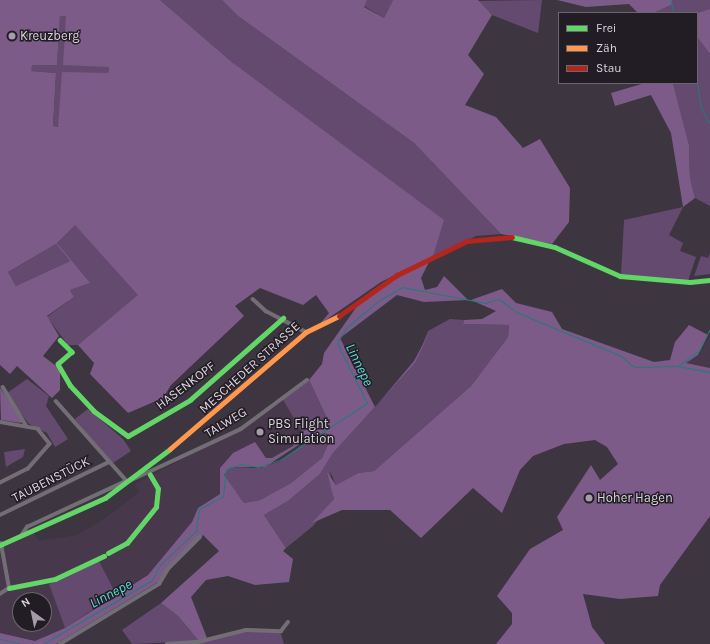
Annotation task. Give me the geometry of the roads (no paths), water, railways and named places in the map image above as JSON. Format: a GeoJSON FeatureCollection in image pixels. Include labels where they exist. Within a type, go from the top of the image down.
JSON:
{"type":"FeatureCollection","features":[{"type":"Feature","properties":{"kind":"main road","name":"MESCHEDER STRASSE"},"geometry":{"type":"LineString","coordinates":[[0,544],[94,504],[125,483],[204,423],[306,332],[339,316],[397,275],[467,241],[487,236],[544,243],[620,276],[690,282],[710,280]]}},
{"type":"Feature","properties":{"kind":"main road","name":"HASENKOPF"},"geometry":{"type":"LineString","coordinates":[[60,340],[72,352],[58,364],[70,385],[104,420],[128,436],[190,400],[283,318]]}},
{"type":"Feature","properties":{"kind":"main road"},"geometry":{"type":"LineString","coordinates":[[9,588],[55,579],[106,555],[127,543],[156,507],[158,489],[150,475]]}},
{"type":"Feature","properties":{"kind":"street"},"geometry":{"type":"LineString","coordinates":[[253,299],[266,311],[283,318],[306,332]]}},
{"type":"Feature","properties":{"kind":"street","name":"TALWEG"},"geometry":{"type":"LineString","coordinates":[[125,483],[150,475],[242,429],[307,380]]}},
{"type":"Feature","properties":{"kind":"street"},"geometry":{"type":"LineString","coordinates":[[3,387],[26,425]]}},
{"type":"Feature","properties":{"kind":"street"},"geometry":{"type":"LineString","coordinates":[[56,401],[110,462],[125,483]]}},
{"type":"Feature","properties":{"kind":"street"},"geometry":{"type":"LineString","coordinates":[[0,422],[26,425],[46,435],[49,448],[28,469],[2,483],[0,477]]}},
{"type":"Feature","properties":{"kind":"street","name":"TAUBENSTÜCK"},"geometry":{"type":"LineString","coordinates":[[0,514],[110,462]]}},
{"type":"Feature","properties":{"kind":"street"},"geometry":{"type":"LineString","coordinates":[[60,644],[159,584],[168,569],[200,537]]}},
{"type":"Feature","properties":{"kind":"street"},"geometry":{"type":"LineString","coordinates":[[0,544],[9,588],[0,594]]}},
{"type":"Feature","properties":{"kind":"street"},"geometry":{"type":"LineString","coordinates":[[167,644],[198,642],[246,630],[281,630],[288,622]]}},
{"type":"Feature","properties":{"kind":"waterway"},"geometry":{"type":"LineString","coordinates":[[670,0],[674,12]]}},
{"type":"Feature","properties":{"kind":"waterway"},"geometry":{"type":"LineString","coordinates":[[697,84],[701,108],[710,124]]}},
{"type":"Feature","properties":{"kind":"waterway"},"geometry":{"type":"LineString","coordinates":[[710,152],[710,170]]}},
{"type":"Feature","properties":{"kind":"waterway","name":"Linnepe"},"geometry":{"type":"LineString","coordinates":[[43,644],[152,580],[160,565],[196,531],[199,509],[223,496],[226,469],[241,464],[258,467],[280,460],[367,403],[337,343],[346,328],[378,301],[402,287],[485,303],[499,299],[516,312],[621,356],[634,367],[678,366],[710,372]]}},
{"type":"Feature","properties":{"kind":"waterway"},"geometry":{"type":"LineString","coordinates":[[678,366],[699,351],[710,328]]}},
{"type":"Feature","properties":{"kind":"waterway","name":"Linnepe"},"geometry":{"type":"LineString","coordinates":[[0,639],[21,644]]}},
{"type":"Feature","properties":{"kind":"place","name":"Kreuzberg"},"geometry":{"type":"Point","coordinates":[12,36]}},
{"type":"Feature","properties":{"kind":"place","name":"PBS Flight Simulation"},"geometry":{"type":"Point","coordinates":[260,432]}},
{"type":"Feature","properties":{"kind":"place","name":"Hoher Hagen"},"geometry":{"type":"Point","coordinates":[589,498]}}]}
